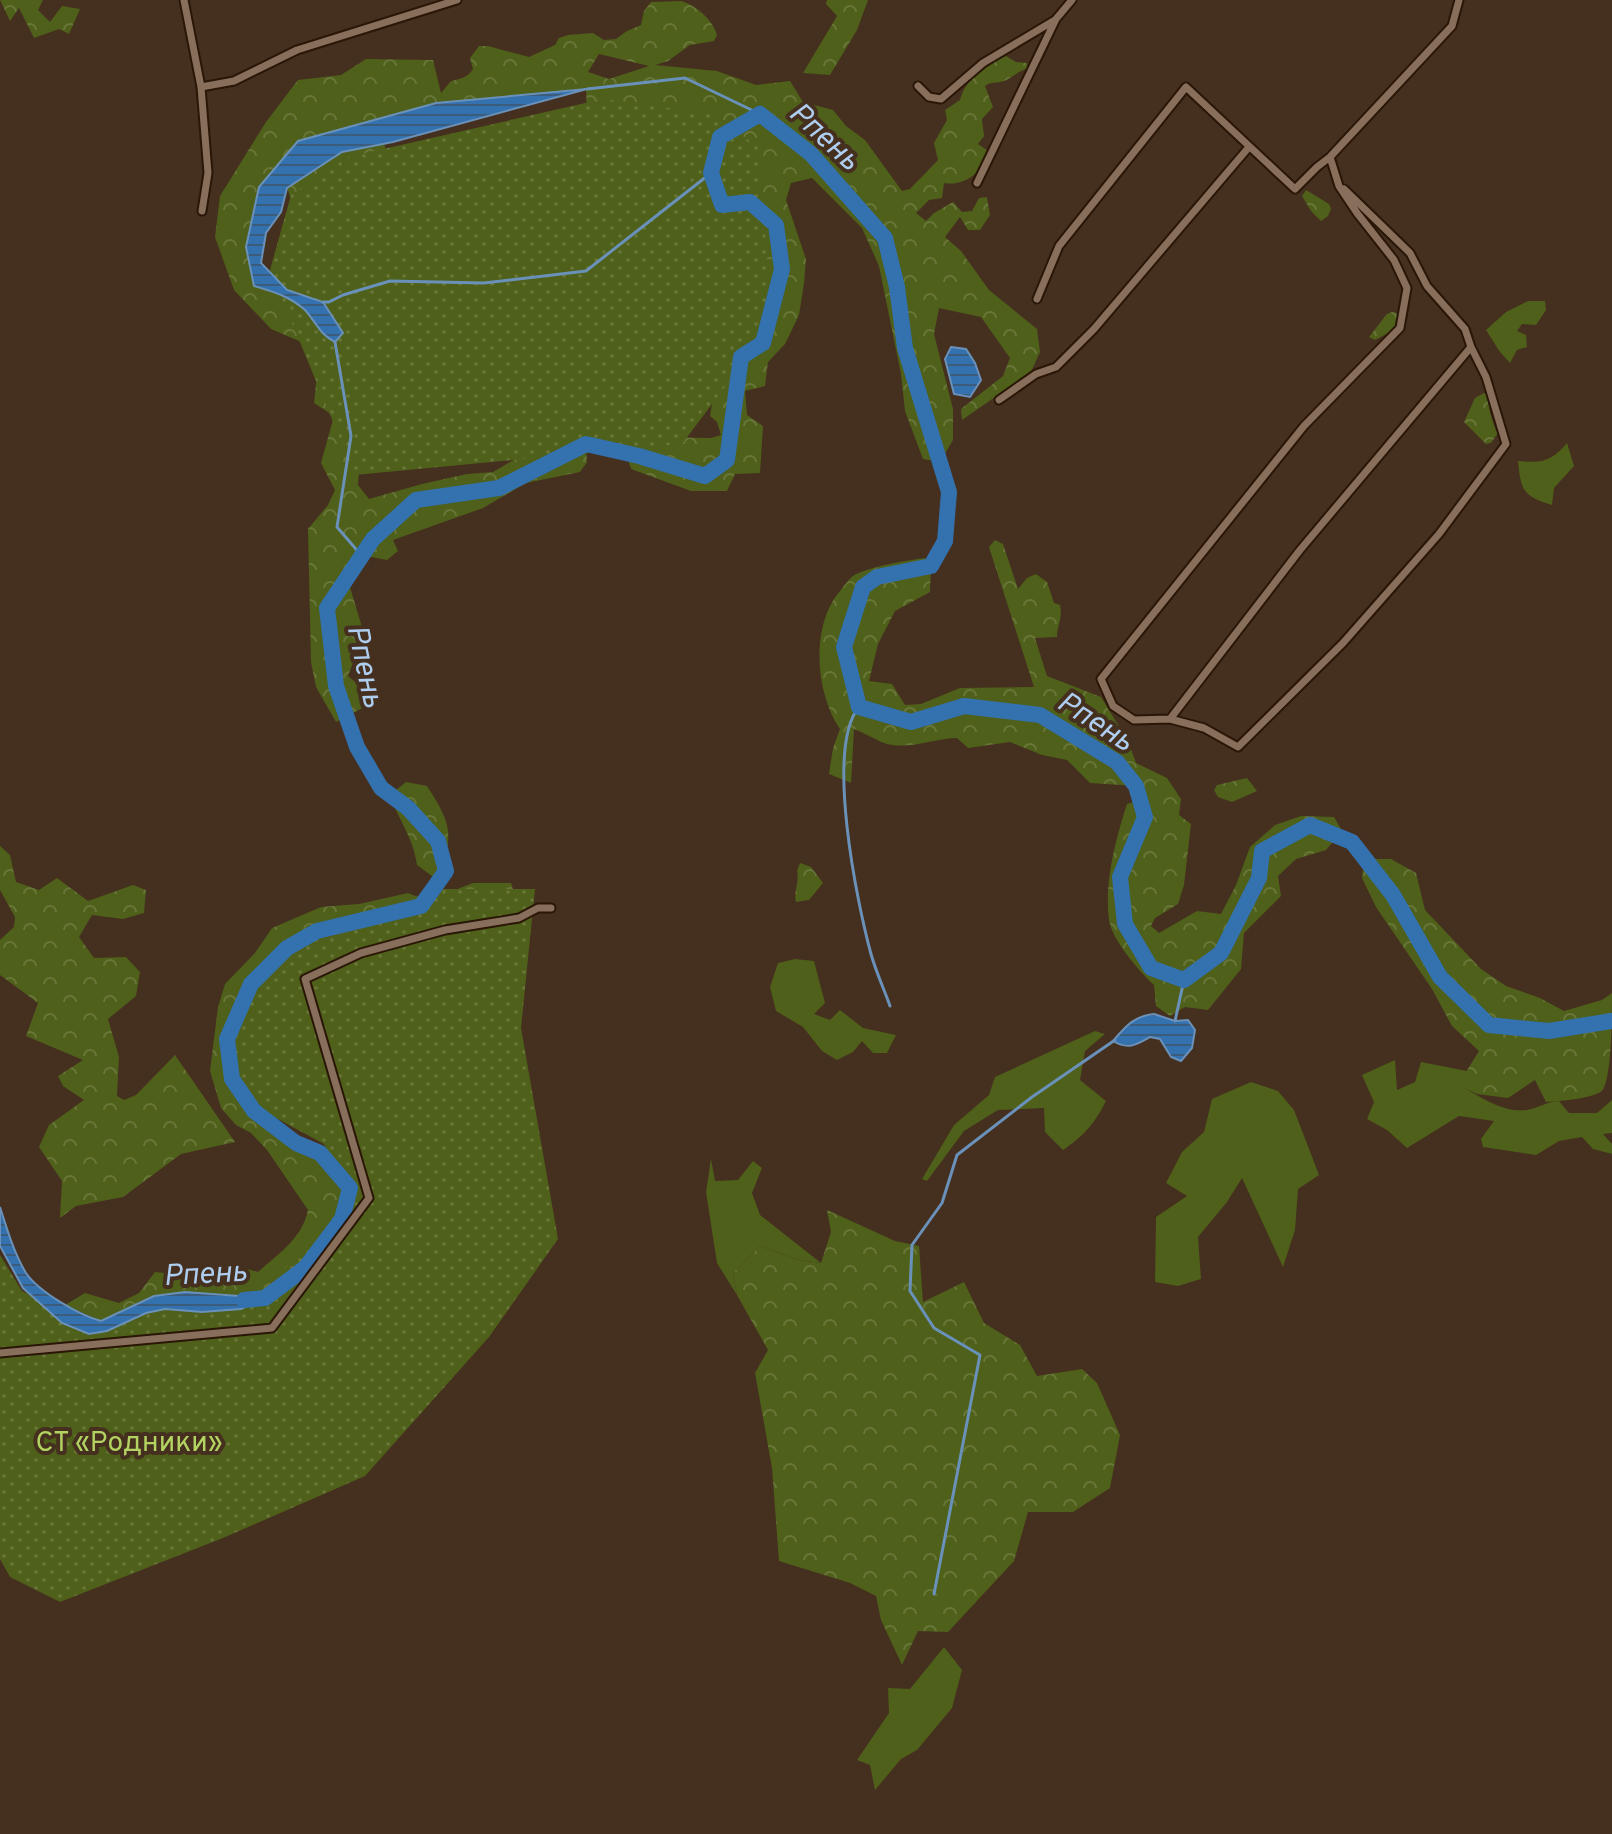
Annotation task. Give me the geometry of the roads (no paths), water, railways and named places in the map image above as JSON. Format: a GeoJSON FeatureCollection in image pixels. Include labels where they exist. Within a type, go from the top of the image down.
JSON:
{"type":"FeatureCollection","features":[{"type":"Feature","properties":{"kind":"street"},"geometry":{"type":"LineString","coordinates":[[184,0],[201,87],[208,173],[202,211]]}},
{"type":"Feature","properties":{"kind":"street"},"geometry":{"type":"LineString","coordinates":[[201,87],[234,81],[297,50],[457,0]]}},
{"type":"Feature","properties":{"kind":"street"},"geometry":{"type":"LineString","coordinates":[[977,183],[1056,19],[1072,0]]}},
{"type":"Feature","properties":{"kind":"street"},"geometry":{"type":"LineString","coordinates":[[1037,299],[1059,246],[1186,87],[1295,189],[1330,157],[1452,26],[1459,0]]}},
{"type":"Feature","properties":{"kind":"street"},"geometry":{"type":"LineString","coordinates":[[918,86],[929,97],[941,99],[983,63],[1056,19]]}},
{"type":"Feature","properties":{"kind":"street"},"geometry":{"type":"LineString","coordinates":[[999,400],[1036,374],[1056,367],[1065,359],[1249,147]]}},
{"type":"Feature","properties":{"kind":"street"},"geometry":{"type":"LineString","coordinates":[[1330,157],[1339,186],[1394,260],[1407,288],[1400,328],[1304,426],[1101,679],[1113,706],[1134,720],[1170,719],[1204,728],[1238,747],[1343,643],[1439,534],[1506,444],[1486,377],[1465,329],[1427,286],[1410,253],[1354,196],[1339,186]]}},
{"type":"Feature","properties":{"kind":"street"},"geometry":{"type":"LineString","coordinates":[[1170,719],[1300,550],[1471,347]]}},
{"type":"Feature","properties":{"kind":"street"},"geometry":{"type":"LineString","coordinates":[[0,1353],[272,1328],[369,1198],[305,979],[361,953],[445,930],[519,918],[538,908],[551,908]]}},
{"type":"Feature","properties":{"kind":"water"},"geometry":{"type":"Polygon","coordinates":[[[587,89],[393,142],[342,152],[287,188],[281,212],[266,233],[261,263],[287,290],[323,302],[343,333],[335,342],[299,305],[254,286],[246,247],[259,187],[298,141],[436,103],[587,89]]]}},
{"type":"Feature","properties":{"kind":"water"},"geometry":{"type":"Polygon","coordinates":[[[951,347],[966,349],[975,363],[981,380],[970,397],[954,394],[945,359],[951,347]]]}},
{"type":"Feature","properties":{"kind":"water"},"geometry":{"type":"Polygon","coordinates":[[[1154,1014],[1175,1021],[1188,1020],[1195,1030],[1192,1048],[1181,1061],[1171,1057],[1160,1039],[1150,1037],[1128,1046],[1113,1041],[1136,1019],[1154,1014]]]}},
{"type":"Feature","properties":{"kind":"water"},"geometry":{"type":"Polygon","coordinates":[[[0,1207],[26,1273],[50,1295],[92,1318],[101,1321],[154,1296],[185,1292],[265,1298],[241,1309],[202,1312],[165,1309],[146,1313],[107,1331],[89,1334],[62,1323],[23,1288],[0,1246],[0,1207]]]}},
{"type":"Feature","properties":{"kind":"waterway"},"geometry":{"type":"LineString","coordinates":[[587,89],[685,78],[760,114]]}},
{"type":"Feature","properties":{"kind":"waterway","name":"Рпень"},"geometry":{"type":"LineString","coordinates":[[244,1300],[265,1298],[305,1268],[342,1219],[350,1188],[320,1153],[296,1143],[254,1111],[232,1079],[227,1039],[251,984],[287,948],[317,931],[421,906],[446,871],[438,841],[408,808],[381,788],[357,747],[336,686],[327,608],[373,539],[416,500],[499,488],[586,444],[705,476],[727,460],[741,357],[763,343],[782,269],[776,225],[750,202],[722,205],[711,173],[720,137],[760,114],[811,154],[885,238],[897,287],[905,348],[949,492],[945,541],[931,566],[877,577],[863,587],[844,647],[859,707],[911,722],[964,706],[1040,715],[1117,762],[1136,786],[1145,817],[1120,877],[1125,924],[1151,968],[1184,980],[1221,953],[1259,878],[1262,851],[1310,825],[1352,842],[1393,895],[1440,977],[1489,1025],[1549,1031],[1612,1021]]}},
{"type":"Feature","properties":{"kind":"waterway"},"geometry":{"type":"LineString","coordinates":[[323,302],[390,281],[484,283],[586,271],[711,173]]}},
{"type":"Feature","properties":{"kind":"waterway"},"geometry":{"type":"LineString","coordinates":[[335,342],[351,436],[337,527],[361,555]]}},
{"type":"Feature","properties":{"kind":"waterway"},"geometry":{"type":"LineString","coordinates":[[859,707],[849,727],[845,755],[847,826],[865,930],[890,1006]]}},
{"type":"Feature","properties":{"kind":"waterway"},"geometry":{"type":"LineString","coordinates":[[1175,1021],[1184,980]]}},
{"type":"Feature","properties":{"kind":"waterway"},"geometry":{"type":"LineString","coordinates":[[934,1594],[980,1355],[934,1328],[910,1291],[912,1245],[942,1203],[957,1155],[1032,1097],[1115,1040]]}},
{"type":"Feature","properties":{"kind":"park label","name":"СТ «Родники»"},"geometry":{"type":"Point","coordinates":[129,1441]}}]}
